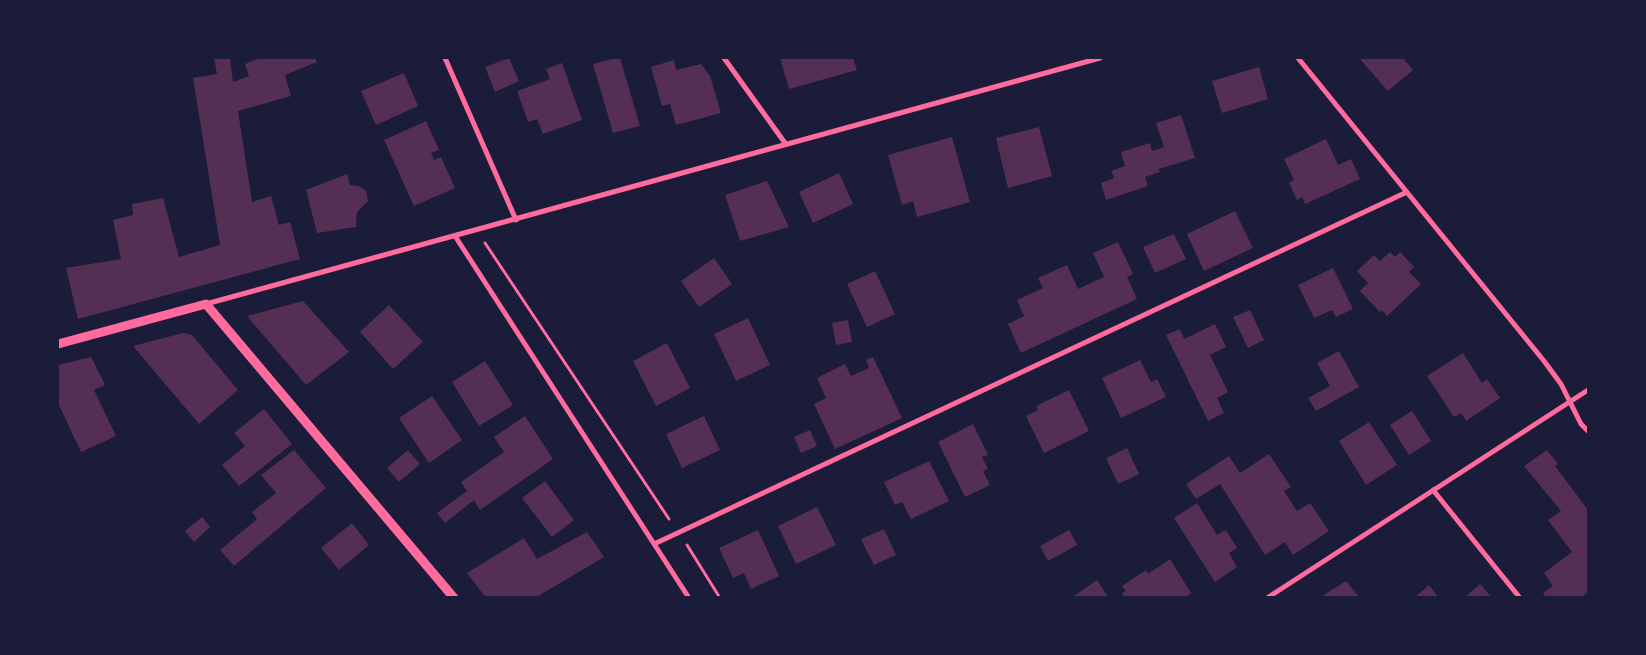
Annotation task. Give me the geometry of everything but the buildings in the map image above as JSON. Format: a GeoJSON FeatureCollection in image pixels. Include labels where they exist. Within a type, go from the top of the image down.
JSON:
{"type":"FeatureCollection","features":[{"type":"Feature","properties":{"kind":"street"},"geometry":{"type":"LineString","coordinates":[[445,58],[516,220]]}},
{"type":"Feature","properties":{"kind":"street"},"geometry":{"type":"LineString","coordinates":[[724,58],[785,143]]}},
{"type":"Feature","properties":{"kind":"street"},"geometry":{"type":"LineString","coordinates":[[58,344],[516,220],[785,143],[1100,58]]}},
{"type":"Feature","properties":{"kind":"street"},"geometry":{"type":"LineString","coordinates":[[1298,58],[1544,360],[1588,431]]}},
{"type":"Feature","properties":{"kind":"street"},"geometry":{"type":"LineString","coordinates":[[654,544],[1407,192]]}},
{"type":"Feature","properties":{"kind":"street"},"geometry":{"type":"LineString","coordinates":[[455,236],[688,598]]}},
{"type":"Feature","properties":{"kind":"street"},"geometry":{"type":"LineString","coordinates":[[206,304],[454,598]]}},
{"type":"Feature","properties":{"kind":"street"},"geometry":{"type":"LineString","coordinates":[[1267,598],[1588,390]]}},
{"type":"Feature","properties":{"kind":"street"},"geometry":{"type":"LineString","coordinates":[[1433,490],[1520,598]]}},
{"type":"Feature","properties":{"kind":"path"},"geometry":{"type":"LineString","coordinates":[[477,230],[720,598]]}}]}
